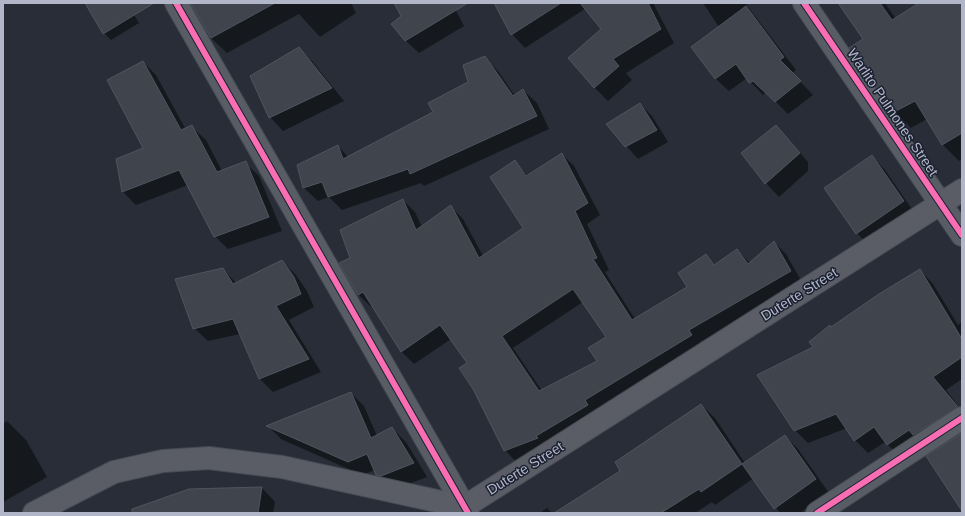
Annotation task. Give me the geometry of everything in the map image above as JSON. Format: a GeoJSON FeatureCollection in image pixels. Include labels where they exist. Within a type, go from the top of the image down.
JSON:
{"type":"FeatureCollection","features":[{"type":"Feature","properties":{"kind":"main road","name":"Duterte Street"},"geometry":{"type":"LineString","coordinates":[[466,510],[962,190]]}},
{"type":"Feature","properties":{"kind":"main road"},"geometry":{"type":"LineString","coordinates":[[34,513],[114,472],[163,461],[209,458],[282,467],[466,510]]}},
{"type":"Feature","properties":{"kind":"street"},"geometry":{"type":"LineString","coordinates":[[176,3],[466,510]]}},
{"type":"Feature","properties":{"kind":"street","name":"Warlito Pulmones Street"},"geometry":{"type":"LineString","coordinates":[[804,3],[962,236]]}},
{"type":"Feature","properties":{"kind":"street"},"geometry":{"type":"LineString","coordinates":[[817,513],[962,418]]}},
{"type":"Feature","properties":{"kind":"building"},"geometry":{"type":"Polygon","coordinates":[[[85,3],[154,3],[103,34],[85,3]]]}},
{"type":"Feature","properties":{"kind":"building"},"geometry":{"type":"Polygon","coordinates":[[[190,3],[275,3],[211,38],[190,3]]]}},
{"type":"Feature","properties":{"kind":"building"},"geometry":{"type":"Polygon","coordinates":[[[394,3],[468,3],[405,41],[391,24],[401,16],[394,3]]]}},
{"type":"Feature","properties":{"kind":"building"},"geometry":{"type":"Polygon","coordinates":[[[494,3],[561,3],[511,35],[494,3]]]}},
{"type":"Feature","properties":{"kind":"building"},"geometry":{"type":"Polygon","coordinates":[[[580,3],[648,3],[661,29],[613,59],[619,66],[594,88],[568,58],[601,29],[580,3]]]}},
{"type":"Feature","properties":{"kind":"building"},"geometry":{"type":"Polygon","coordinates":[[[838,3],[880,3],[892,20],[919,3],[962,3],[962,133],[942,145],[915,101],[894,112],[849,48],[863,39],[838,3]]]}},
{"type":"Feature","properties":{"kind":"building"},"geometry":{"type":"Polygon","coordinates":[[[746,6],[784,57],[780,60],[801,81],[775,102],[753,81],[749,83],[736,64],[715,79],[691,47],[746,6]]]}},
{"type":"Feature","properties":{"kind":"building"},"geometry":{"type":"Polygon","coordinates":[[[299,47],[332,88],[269,118],[250,76],[299,47]]]}},
{"type":"Feature","properties":{"kind":"building"},"geometry":{"type":"Polygon","coordinates":[[[485,56],[513,96],[523,89],[537,116],[410,174],[408,169],[328,197],[322,182],[303,188],[297,165],[338,145],[343,159],[433,112],[428,103],[468,82],[463,65],[485,56]]]}},
{"type":"Feature","properties":{"kind":"building"},"geometry":{"type":"Polygon","coordinates":[[[143,61],[181,130],[192,125],[217,172],[246,161],[269,217],[214,237],[179,170],[122,192],[116,159],[143,148],[107,80],[143,61]]]}},
{"type":"Feature","properties":{"kind":"building"},"geometry":{"type":"Polygon","coordinates":[[[640,103],[657,130],[625,147],[606,124],[640,103]]]}},
{"type":"Feature","properties":{"kind":"building"},"geometry":{"type":"Polygon","coordinates":[[[776,125],[800,153],[765,184],[741,153],[776,125]]]}},
{"type":"Feature","properties":{"kind":"building"},"geometry":{"type":"Polygon","coordinates":[[[562,153],[588,203],[575,211],[597,258],[593,259],[632,320],[687,287],[678,273],[706,254],[714,265],[737,249],[748,264],[774,241],[791,271],[689,330],[692,335],[585,400],[588,405],[536,436],[538,438],[504,451],[473,389],[459,368],[467,363],[440,325],[401,352],[363,292],[358,295],[339,263],[350,258],[340,230],[403,199],[416,230],[451,205],[479,258],[523,228],[490,177],[515,160],[526,176],[562,153]],[[573,289],[502,336],[539,391],[597,361],[588,348],[606,337],[573,289]]]}},
{"type":"Feature","properties":{"kind":"building"},"geometry":{"type":"Polygon","coordinates":[[[872,155],[904,201],[856,234],[824,188],[872,155]]]}},
{"type":"Feature","properties":{"kind":"building"},"geometry":{"type":"Polygon","coordinates":[[[282,260],[294,277],[301,294],[276,306],[309,359],[259,379],[233,319],[193,329],[175,279],[223,268],[233,284],[282,260]]]}},
{"type":"Feature","properties":{"kind":"building"},"geometry":{"type":"Polygon","coordinates":[[[920,269],[962,339],[962,357],[933,377],[958,407],[913,435],[909,430],[887,445],[874,427],[854,441],[836,414],[794,431],[757,375],[813,347],[809,342],[830,325],[831,327],[879,294],[920,269]]]}},
{"type":"Feature","properties":{"kind":"building"},"geometry":{"type":"Polygon","coordinates":[[[351,392],[371,438],[392,427],[414,463],[381,476],[376,475],[367,454],[348,462],[266,426],[351,392]]]}},
{"type":"Feature","properties":{"kind":"building"},"geometry":{"type":"Polygon","coordinates":[[[701,404],[742,464],[701,492],[699,489],[661,513],[554,513],[620,471],[615,462],[701,404]]]}},
{"type":"Feature","properties":{"kind":"building"},"geometry":{"type":"Polygon","coordinates":[[[962,433],[962,511],[926,456],[962,433]]]}},
{"type":"Feature","properties":{"kind":"building"},"geometry":{"type":"Polygon","coordinates":[[[785,435],[816,479],[774,509],[742,464],[785,435]]]}},
{"type":"Feature","properties":{"kind":"building"},"geometry":{"type":"Polygon","coordinates":[[[262,487],[258,513],[132,513],[132,509],[189,489],[262,487]]]}},
{"type":"Feature","properties":{"kind":"cycle path"},"geometry":{"type":"LineString","coordinates":[[176,3],[468,513]]}},
{"type":"Feature","properties":{"kind":"cycle path"},"geometry":{"type":"LineString","coordinates":[[804,3],[962,235]]}},
{"type":"Feature","properties":{"kind":"cycle path"},"geometry":{"type":"LineString","coordinates":[[817,513],[962,418]]}}]}
